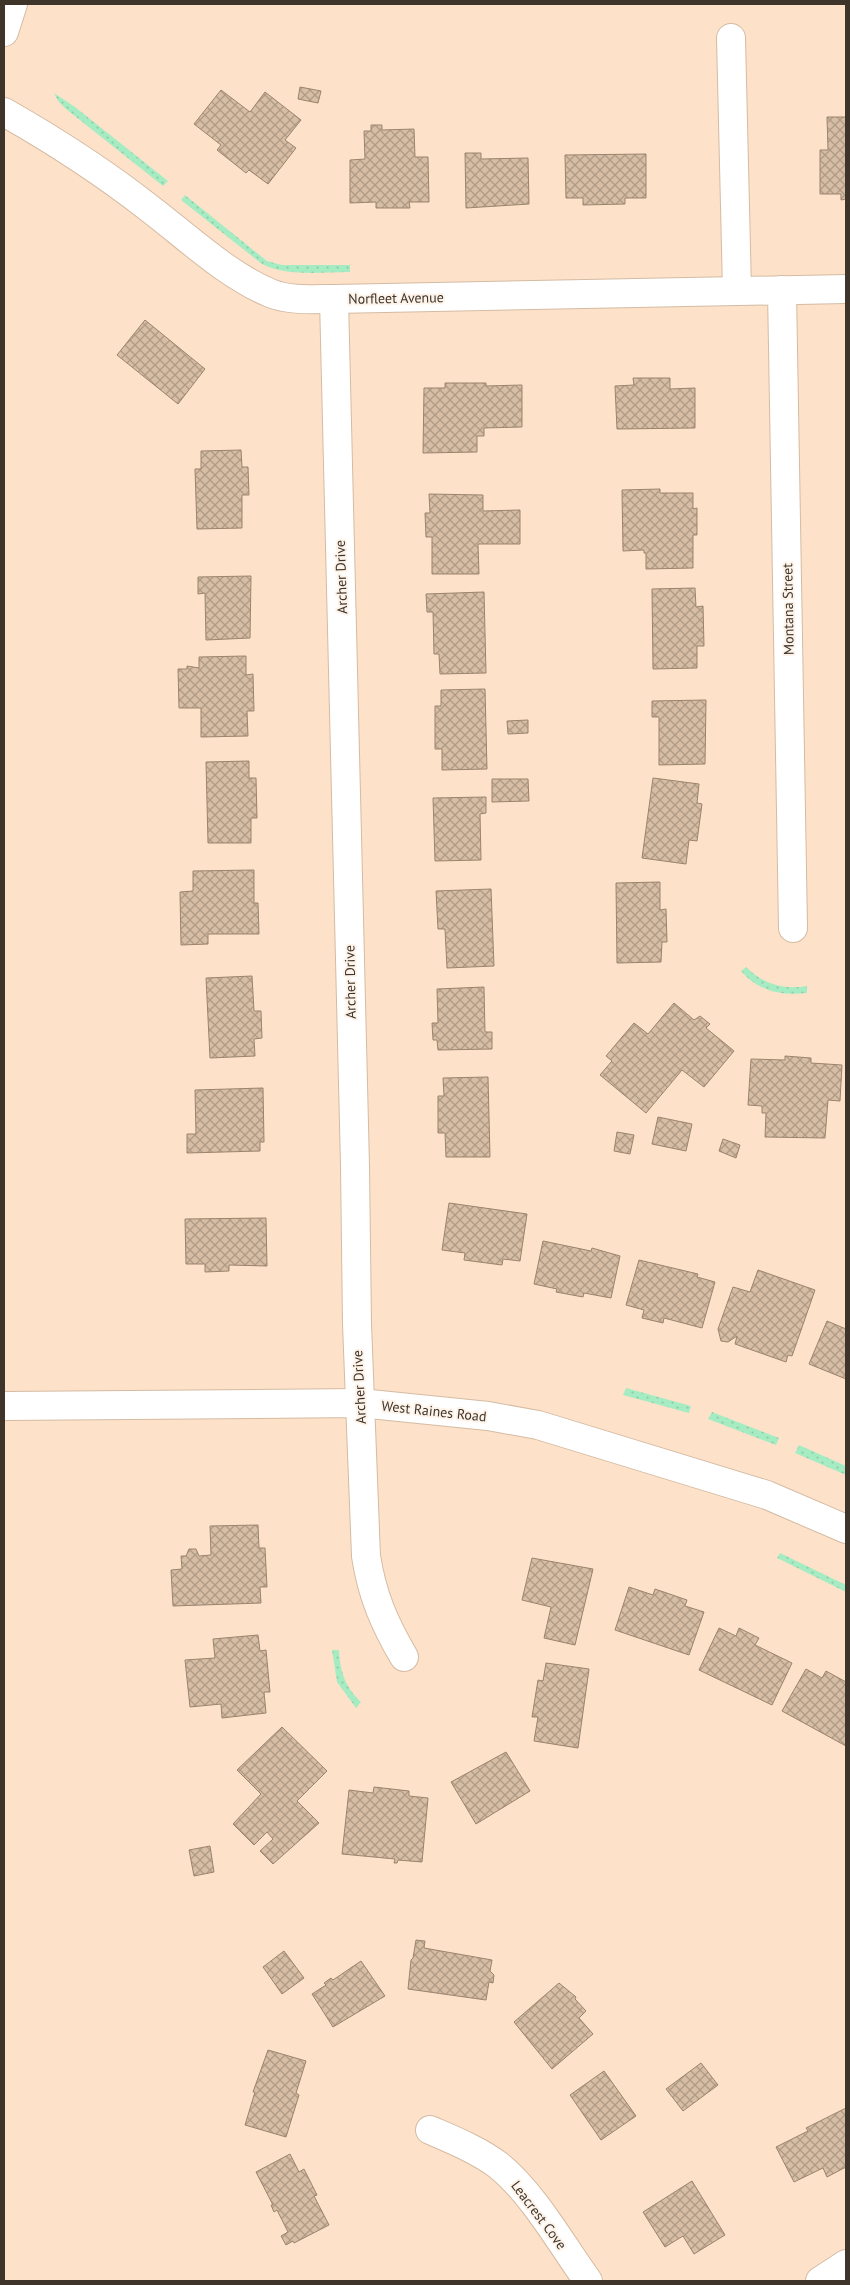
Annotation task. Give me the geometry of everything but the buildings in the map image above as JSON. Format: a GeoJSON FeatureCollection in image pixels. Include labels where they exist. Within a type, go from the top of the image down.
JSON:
{"type":"FeatureCollection","features":[{"type":"Feature","properties":{"kind":"street"},"geometry":{"type":"LineString","coordinates":[[4,32],[13,4]]}},
{"type":"Feature","properties":{"kind":"street"},"geometry":{"type":"LineString","coordinates":[[731,38],[736,290]]}},
{"type":"Feature","properties":{"kind":"street","name":"Norfleet Avenue"},"geometry":{"type":"LineString","coordinates":[[4,112],[56,141],[104,173],[243,280],[272,294],[303,299],[334,299],[846,289]]}},
{"type":"Feature","properties":{"kind":"street","name":"Montana Street"},"geometry":{"type":"LineString","coordinates":[[782,290],[793,928]]}},
{"type":"Feature","properties":{"kind":"street","name":"Archer Drive"},"geometry":{"type":"LineString","coordinates":[[334,299],[360,1404],[366,1556],[370,1581],[382,1618],[404,1657]]}},
{"type":"Feature","properties":{"kind":"street","name":"West Raines Road"},"geometry":{"type":"LineString","coordinates":[[4,1406],[360,1404],[488,1416],[538,1425],[767,1495],[846,1529]]}},
{"type":"Feature","properties":{"kind":"street","name":"Leacrest Cove"},"geometry":{"type":"LineString","coordinates":[[430,2130],[473,2149],[498,2165],[520,2186],[588,2281]]}},
{"type":"Feature","properties":{"kind":"street"},"geometry":{"type":"LineString","coordinates":[[820,2281],[846,2264]]}},
{"type":"Feature","properties":{"kind":"green space"},"geometry":{"type":"Polygon","coordinates":[[[54,93],[75,107],[168,181],[163,186],[66,109],[58,101],[54,93]]]}},
{"type":"Feature","properties":{"kind":"green space"},"geometry":{"type":"Polygon","coordinates":[[[185,195],[267,261],[282,265],[350,265],[350,272],[316,273],[283,271],[262,264],[181,200],[185,195]]]}},
{"type":"Feature","properties":{"kind":"green space"},"geometry":{"type":"Polygon","coordinates":[[[746,967],[766,982],[790,987],[807,986],[807,993],[780,993],[763,988],[741,971],[746,967]]]}},
{"type":"Feature","properties":{"kind":"green space"},"geometry":{"type":"Polygon","coordinates":[[[626,1388],[691,1406],[689,1413],[623,1395],[626,1388]]]}},
{"type":"Feature","properties":{"kind":"green space"},"geometry":{"type":"Polygon","coordinates":[[[712,1412],[779,1438],[776,1445],[708,1419],[712,1412]]]}},
{"type":"Feature","properties":{"kind":"green space"},"geometry":{"type":"Polygon","coordinates":[[[799,1445],[846,1466],[846,1475],[795,1453],[799,1445]]]}},
{"type":"Feature","properties":{"kind":"green space"},"geometry":{"type":"Polygon","coordinates":[[[780,1553],[846,1585],[846,1592],[777,1558],[780,1553]]]}},
{"type":"Feature","properties":{"kind":"green space"},"geometry":{"type":"Polygon","coordinates":[[[332,1650],[339,1650],[344,1678],[361,1702],[356,1708],[337,1682],[332,1650]]]}}]}
